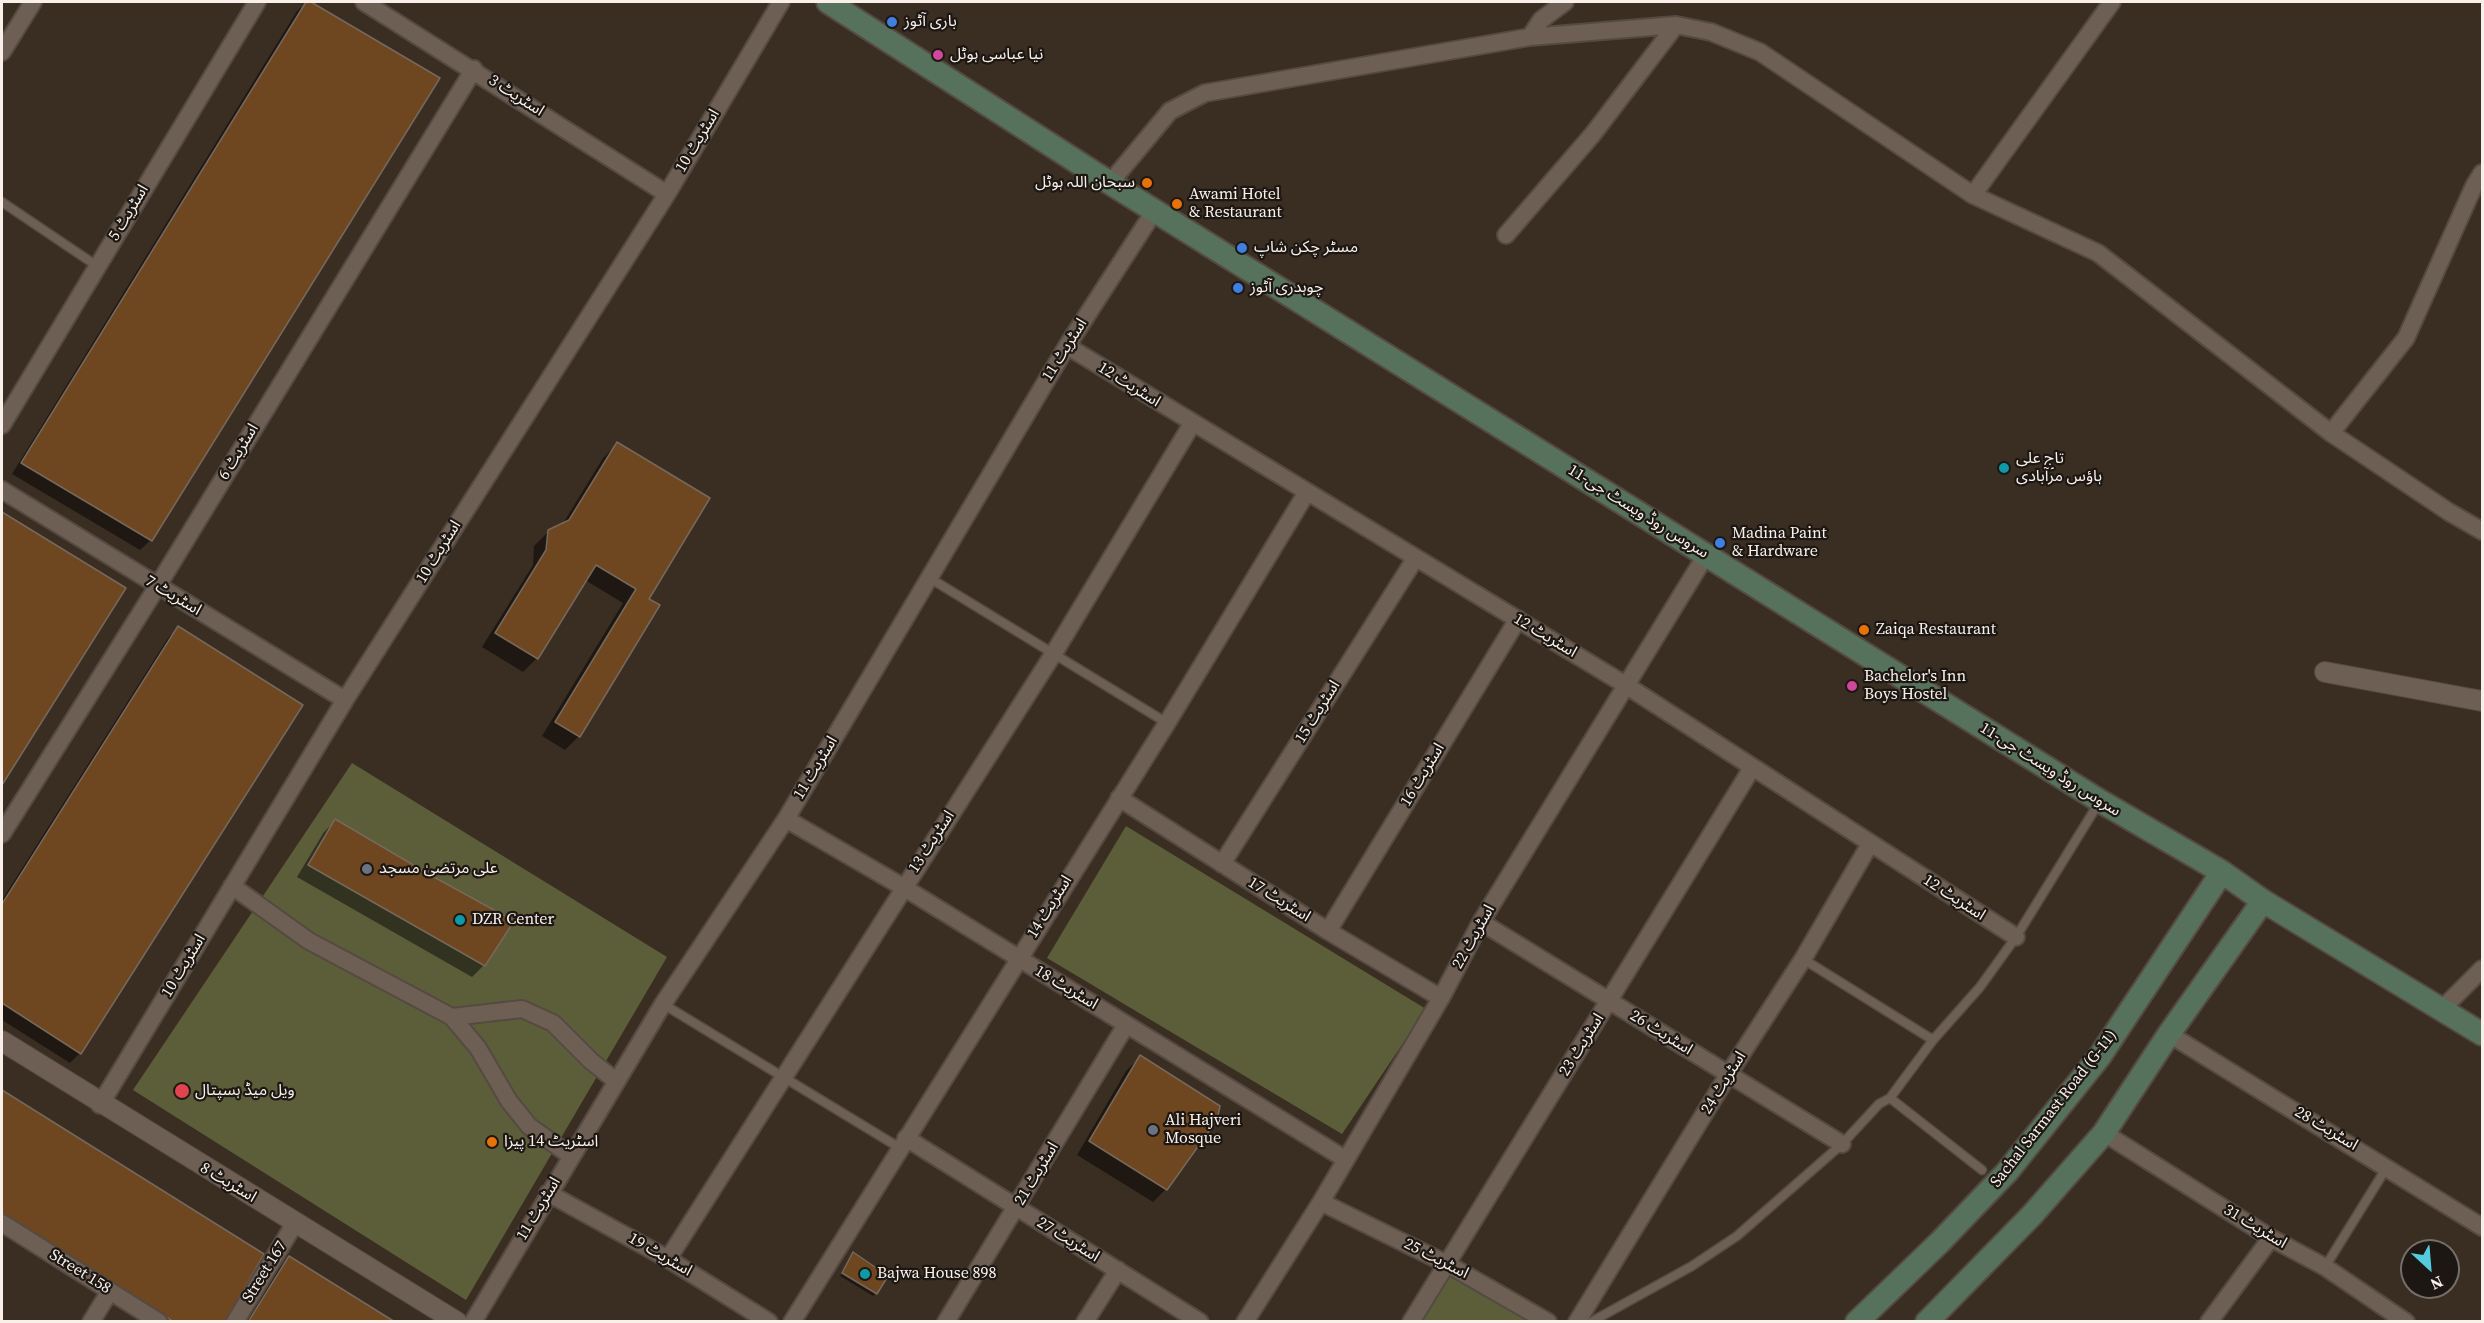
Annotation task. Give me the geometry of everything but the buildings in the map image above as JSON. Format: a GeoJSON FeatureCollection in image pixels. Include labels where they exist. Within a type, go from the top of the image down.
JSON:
{"type":"FeatureCollection","features":[{"type":"Feature","properties":{"kind":"main road","name":"سروس روڈ ویسٹ جی-11"},"geometry":{"type":"LineString","coordinates":[[828,2],[1110,183],[2100,801],[2222,872],[2263,901],[2482,1034]]}},
{"type":"Feature","properties":{"kind":"main road","name":"Sachal Sarmast Road (G-11)"},"geometry":{"type":"LineString","coordinates":[[1857,1322],[1940,1242],[2007,1172],[2100,1056],[2222,872]]}},
{"type":"Feature","properties":{"kind":"main road"},"geometry":{"type":"LineString","coordinates":[[1927,1322],[2032,1215],[2104,1133],[2169,1034],[2263,901]]}},
{"type":"Feature","properties":{"kind":"street"},"geometry":{"type":"LineString","coordinates":[[2,52],[33,2]]}},
{"type":"Feature","properties":{"kind":"street","name":"اسٹریٹ 5"},"geometry":{"type":"LineString","coordinates":[[2,425],[257,2]]}},
{"type":"Feature","properties":{"kind":"street","name":"اسٹریٹ 3"},"geometry":{"type":"LineString","coordinates":[[364,2],[474,69],[667,194]]}},
{"type":"Feature","properties":{"kind":"street","name":"اسٹریٹ 10"},"geometry":{"type":"LineString","coordinates":[[100,1105],[345,700],[667,194],[781,2]]}},
{"type":"Feature","properties":{"kind":"street"},"geometry":{"type":"LineString","coordinates":[[1530,37],[1541,20],[1565,2]]}},
{"type":"Feature","properties":{"kind":"street"},"geometry":{"type":"LineString","coordinates":[[1973,195],[2112,2]]}},
{"type":"Feature","properties":{"kind":"street"},"geometry":{"type":"LineString","coordinates":[[1110,183],[1170,111],[1205,93],[1530,37],[1676,25],[1711,32],[1760,52],[1973,195],[2098,253],[2331,433],[2449,512],[2482,531]]}},
{"type":"Feature","properties":{"kind":"street"},"geometry":{"type":"LineString","coordinates":[[1506,235],[1593,134],[1676,25]]}},
{"type":"Feature","properties":{"kind":"street","name":"اسٹریٹ 6"},"geometry":{"type":"LineString","coordinates":[[2,834],[157,587],[474,69]]}},
{"type":"Feature","properties":{"kind":"street"},"geometry":{"type":"LineString","coordinates":[[2331,433],[2406,338],[2474,186],[2482,173]]}},
{"type":"Feature","properties":{"kind":"street","name":"اسٹریٹ 11"},"geometry":{"type":"LineString","coordinates":[[473,1322],[663,1004],[786,819],[1067,346],[1155,210]]}},
{"type":"Feature","properties":{"kind":"street","name":"اسٹریٹ 12"},"geometry":{"type":"LineString","coordinates":[[1067,346],[1192,424],[1624,684],[2016,937]]}},
{"type":"Feature","properties":{"kind":"street","name":"اسٹریٹ 13"},"geometry":{"type":"LineString","coordinates":[[668,1259],[1054,653],[1192,424]]}},
{"type":"Feature","properties":{"kind":"street","name":"اسٹریٹ 7"},"geometry":{"type":"LineString","coordinates":[[2,490],[345,700]]}},
{"type":"Feature","properties":{"kind":"street","name":"اسٹریٹ 14"},"geometry":{"type":"LineString","coordinates":[[792,1322],[1017,958],[1167,723],[1307,492]]}},
{"type":"Feature","properties":{"kind":"street","name":"اسٹریٹ 22"},"geometry":{"type":"LineString","coordinates":[[1245,1322],[1321,1202],[1441,998],[1482,921],[1624,684],[1706,555]]}},
{"type":"Feature","properties":{"kind":"street","name":"اسٹریٹ 15"},"geometry":{"type":"LineString","coordinates":[[1222,864],[1415,559]]}},
{"type":"Feature","properties":{"kind":"street","name":"اسٹریٹ 16"},"geometry":{"type":"LineString","coordinates":[[1328,931],[1518,620]]}},
{"type":"Feature","properties":{"kind":"street"},"geometry":{"type":"LineString","coordinates":[[2325,672],[2482,701]]}},
{"type":"Feature","properties":{"kind":"street","name":"اسٹریٹ 23"},"geometry":{"type":"LineString","coordinates":[[1411,1322],[1752,768]]}},
{"type":"Feature","properties":{"kind":"street","name":"اسٹریٹ 17"},"geometry":{"type":"LineString","coordinates":[[1119,798],[1328,931],[1441,998]]}},
{"type":"Feature","properties":{"kind":"street","name":"اسٹریٹ 18"},"geometry":{"type":"LineString","coordinates":[[786,819],[903,887],[1345,1159]]}},
{"type":"Feature","properties":{"kind":"street","name":"اسٹریٹ 24"},"geometry":{"type":"LineString","coordinates":[[1577,1322],[1728,1075],[1803,959],[1870,844]]}},
{"type":"Feature","properties":{"kind":"street"},"geometry":{"type":"LineString","coordinates":[[232,886],[309,941],[452,1017],[478,1048],[509,1101],[522,1118],[571,1156]]}},
{"type":"Feature","properties":{"kind":"street","name":"اسٹریٹ 26"},"geometry":{"type":"LineString","coordinates":[[1482,921],[1842,1144]]}},
{"type":"Feature","properties":{"kind":"street"},"geometry":{"type":"LineString","coordinates":[[2442,1009],[2482,969]]}},
{"type":"Feature","properties":{"kind":"street"},"geometry":{"type":"LineString","coordinates":[[452,1017],[522,1009],[553,1023],[591,1061],[616,1081]]}},
{"type":"Feature","properties":{"kind":"street","name":"اسٹریٹ 21"},"geometry":{"type":"LineString","coordinates":[[946,1322],[1126,1025]]}},
{"type":"Feature","properties":{"kind":"street","name":"اسٹریٹ 28"},"geometry":{"type":"LineString","coordinates":[[2169,1034],[2387,1166],[2482,1227]]}},
{"type":"Feature","properties":{"kind":"street","name":"اسٹریٹ 8"},"geometry":{"type":"LineString","coordinates":[[2,1041],[100,1105],[457,1322]]}},
{"type":"Feature","properties":{"kind":"street","name":"اسٹریٹ 31"},"geometry":{"type":"LineString","coordinates":[[2104,1133],[2271,1238],[2325,1268],[2402,1320]]}},
{"type":"Feature","properties":{"kind":"street","name":"اسٹریٹ 27"},"geometry":{"type":"LineString","coordinates":[[903,1143],[1017,1208],[1200,1322]]}},
{"type":"Feature","properties":{"kind":"street","name":"اسٹریٹ 19"},"geometry":{"type":"LineString","coordinates":[[548,1193],[668,1259],[769,1322]]}},
{"type":"Feature","properties":{"kind":"street","name":"اسٹریٹ 25"},"geometry":{"type":"LineString","coordinates":[[1321,1202],[1447,1263],[1548,1322]]}},
{"type":"Feature","properties":{"kind":"street","name":"Street 167"},"geometry":{"type":"LineString","coordinates":[[235,1322],[296,1223]]}},
{"type":"Feature","properties":{"kind":"street","name":"Street 158"},"geometry":{"type":"LineString","coordinates":[[3,1227],[159,1322]]}},
{"type":"Feature","properties":{"kind":"street"},"geometry":{"type":"LineString","coordinates":[[2210,1322],[2271,1238]]}},
{"type":"Feature","properties":{"kind":"street"},"geometry":{"type":"LineString","coordinates":[[1085,1322],[1118,1270]]}},
{"type":"Feature","properties":{"kind":"street"},"geometry":{"type":"LineString","coordinates":[[91,1322],[110,1291]]}},
{"type":"Feature","properties":{"kind":"lane"},"geometry":{"type":"LineString","coordinates":[[2,202],[97,267]]}},
{"type":"Feature","properties":{"kind":"lane"},"geometry":{"type":"LineString","coordinates":[[928,578],[1167,723]]}},
{"type":"Feature","properties":{"kind":"lane"},"geometry":{"type":"LineString","coordinates":[[1591,1322],[1692,1266],[1737,1236],[1842,1144],[1879,1104],[1890,1098],[1933,1040],[1980,987],[2016,937],[2100,801]]}},
{"type":"Feature","properties":{"kind":"lane"},"geometry":{"type":"LineString","coordinates":[[1803,959],[1933,1040]]}},
{"type":"Feature","properties":{"kind":"lane"},"geometry":{"type":"LineString","coordinates":[[663,1004],[903,1143]]}},
{"type":"Feature","properties":{"kind":"lane"},"geometry":{"type":"LineString","coordinates":[[1890,1098],[1982,1170]]}},
{"type":"Feature","properties":{"kind":"lane"},"geometry":{"type":"LineString","coordinates":[[2325,1268],[2387,1166]]}},
{"type":"Feature","properties":{"kind":"green space"},"geometry":{"type":"Polygon","coordinates":[[[352,763],[667,957],[466,1300],[133,1090],[352,763]]]}},
{"type":"Feature","properties":{"kind":"green space"},"geometry":{"type":"Polygon","coordinates":[[[1126,826],[1426,1009],[1342,1134],[1047,958],[1126,826]]]}},
{"type":"Feature","properties":{"kind":"green space"},"geometry":{"type":"Polygon","coordinates":[[[1448,1269],[1535,1322],[1415,1322],[1448,1269]]]}},
{"type":"Feature","properties":{"kind":"place","name":"باری آٹوز"},"geometry":{"type":"Point","coordinates":[892,22]}},
{"type":"Feature","properties":{"kind":"place","name":"نیا عباسی ہوٹل"},"geometry":{"type":"Point","coordinates":[938,55]}},
{"type":"Feature","properties":{"kind":"place","name":"سبحان اللہ ہوٹل"},"geometry":{"type":"Point","coordinates":[1147,183]}},
{"type":"Feature","properties":{"kind":"place","name":"Awami Hotel & Restaurant"},"geometry":{"type":"Point","coordinates":[1177,204]}},
{"type":"Feature","properties":{"kind":"place","name":"مسٹر چکن شاپ"},"geometry":{"type":"Point","coordinates":[1242,248]}},
{"type":"Feature","properties":{"kind":"place","name":"چوہدری آٹوز"},"geometry":{"type":"Point","coordinates":[1238,288]}},
{"type":"Feature","properties":{"kind":"place","name":"تاج علی ہاؤس مرآبادی"},"geometry":{"type":"Point","coordinates":[2004,468]}},
{"type":"Feature","properties":{"kind":"place","name":"Madina Paint & Hardware"},"geometry":{"type":"Point","coordinates":[1720,543]}},
{"type":"Feature","properties":{"kind":"place","name":"Zaiqa Restaurant"},"geometry":{"type":"Point","coordinates":[1864,630]}},
{"type":"Feature","properties":{"kind":"place","name":"Bachelor's Inn Boys Hostel"},"geometry":{"type":"Point","coordinates":[1852,686]}},
{"type":"Feature","properties":{"kind":"place","name":"علی مرتضیٰ مسجد"},"geometry":{"type":"Point","coordinates":[367,869]}},
{"type":"Feature","properties":{"kind":"place","name":"DZR Center"},"geometry":{"type":"Point","coordinates":[460,920]}},
{"type":"Feature","properties":{"kind":"place","name":"ویل میڈ ہسپتال"},"geometry":{"type":"Point","coordinates":[182,1091]}},
{"type":"Feature","properties":{"kind":"place","name":"Ali Hajveri Mosque"},"geometry":{"type":"Point","coordinates":[1153,1130]}},
{"type":"Feature","properties":{"kind":"place","name":"اسٹریٹ 14 پیزا"},"geometry":{"type":"Point","coordinates":[492,1142]}},
{"type":"Feature","properties":{"kind":"place","name":"Bajwa House 898"},"geometry":{"type":"Point","coordinates":[865,1274]}}]}
